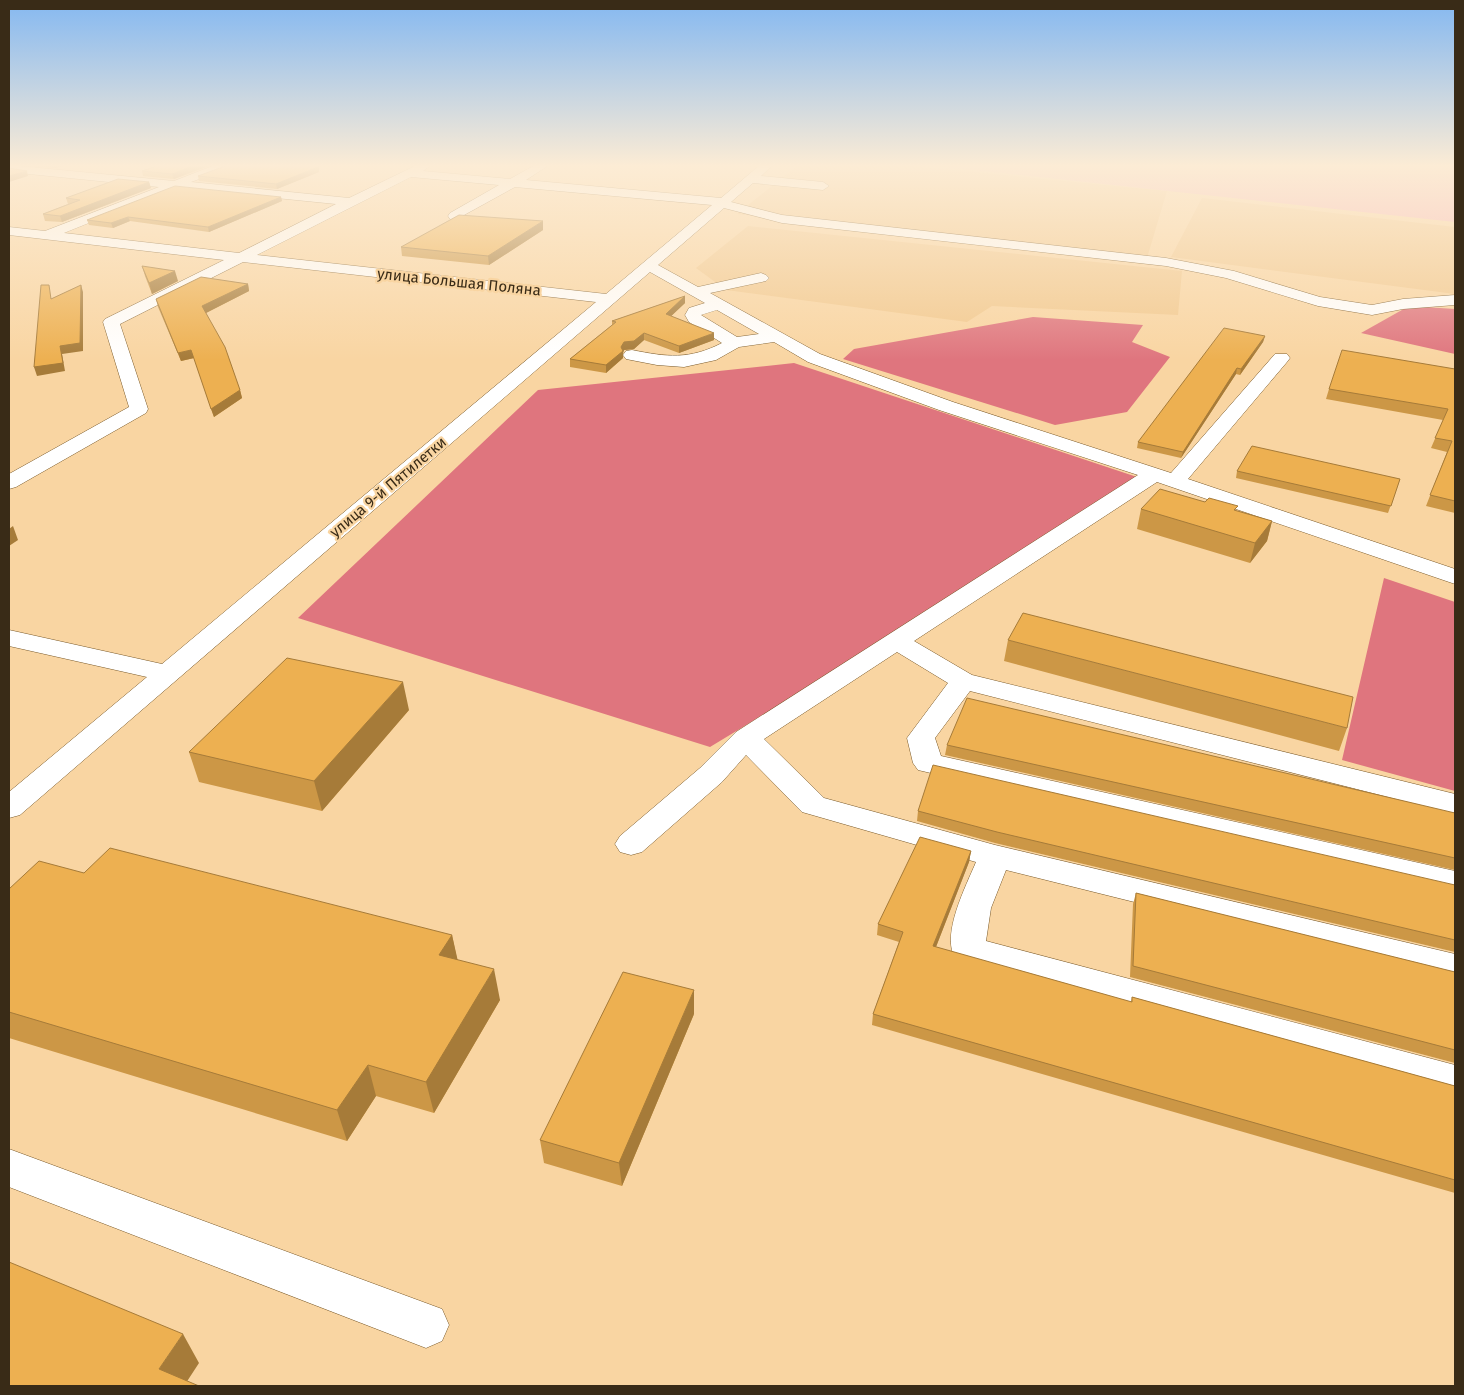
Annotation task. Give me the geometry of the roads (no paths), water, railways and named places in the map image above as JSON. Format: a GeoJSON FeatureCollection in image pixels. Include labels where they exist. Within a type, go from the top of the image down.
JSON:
{"type":"FeatureCollection","features":[{"type":"Feature","properties":{"kind":"street"},"geometry":{"type":"LineString","coordinates":[[47,235],[59,230]]}},
{"type":"Feature","properties":{"kind":"street"},"geometry":{"type":"LineString","coordinates":[[9,483],[139,409],[111,322],[293,230]]}},
{"type":"Feature","properties":{"kind":"street","name":"улица 9-й Пятилетки"},"geometry":{"type":"LineString","coordinates":[[9,808],[692,230]]}},
{"type":"Feature","properties":{"kind":"street"},"geometry":{"type":"LineString","coordinates":[[876,230],[1098,253],[1166,262],[1229,274],[1318,301],[1372,310],[1402,304],[1455,300]]}},
{"type":"Feature","properties":{"kind":"street","name":"улица Большая Поляна"},"geometry":{"type":"LineString","coordinates":[[9,231],[611,299]]}},
{"type":"Feature","properties":{"kind":"street"},"geometry":{"type":"LineString","coordinates":[[9,243],[32,234]]}},
{"type":"Feature","properties":{"kind":"street"},"geometry":{"type":"LineString","coordinates":[[650,266],[814,358],[946,406],[1455,577]]}},
{"type":"Feature","properties":{"kind":"street"},"geometry":{"type":"LineString","coordinates":[[695,292],[761,278]]}},
{"type":"Feature","properties":{"kind":"street"},"geometry":{"type":"LineString","coordinates":[[717,305],[695,310],[692,316],[734,343]]}},
{"type":"Feature","properties":{"kind":"street"},"geometry":{"type":"LineString","coordinates":[[632,355],[657,360],[684,362],[710,356],[734,343],[775,337]]}},
{"type":"Feature","properties":{"kind":"street"},"geometry":{"type":"LineString","coordinates":[[632,844],[711,775],[746,738],[896,641],[1165,478],[1281,358]]}},
{"type":"Feature","properties":{"kind":"street"},"geometry":{"type":"LineString","coordinates":[[9,638],[167,673]]}},
{"type":"Feature","properties":{"kind":"street"},"geometry":{"type":"LineString","coordinates":[[896,641],[963,681],[1455,804]]}},
{"type":"Feature","properties":{"kind":"street"},"geometry":{"type":"LineString","coordinates":[[963,681],[921,738],[928,763],[1455,883]]}},
{"type":"Feature","properties":{"kind":"street"},"geometry":{"type":"LineString","coordinates":[[746,738],[813,805],[995,856],[1455,968]]}},
{"type":"Feature","properties":{"kind":"street"},"geometry":{"type":"LineString","coordinates":[[995,856],[974,908],[967,949],[1455,1081]]}},
{"type":"Feature","properties":{"kind":"street"},"geometry":{"type":"LineString","coordinates":[[9,1168],[426,1326]]}}]}
